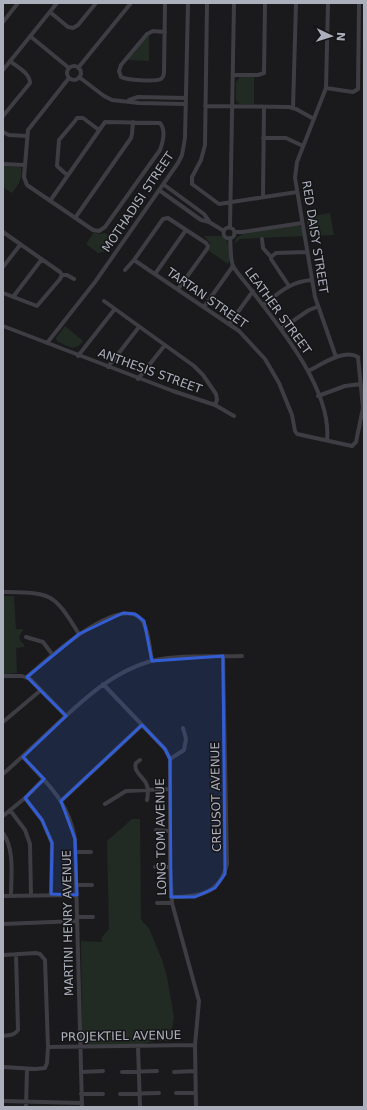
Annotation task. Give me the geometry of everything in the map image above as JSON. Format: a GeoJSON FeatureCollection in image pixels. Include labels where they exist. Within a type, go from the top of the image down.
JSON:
{"type":"FeatureCollection","features":[{"type":"Feature","properties":{"kind":"street"},"geometry":{"type":"LineString","coordinates":[[3,22],[18,3]]}},
{"type":"Feature","properties":{"kind":"street"},"geometry":{"type":"LineString","coordinates":[[3,70],[57,3]]}},
{"type":"Feature","properties":{"kind":"street"},"geometry":{"type":"LineString","coordinates":[[50,12],[68,27],[73,28],[78,25],[96,3]]}},
{"type":"Feature","properties":{"kind":"street"},"geometry":{"type":"LineString","coordinates":[[78,68],[131,3]]}},
{"type":"Feature","properties":{"kind":"street"},"geometry":{"type":"LineString","coordinates":[[165,3],[165,32],[164,73],[161,78],[155,80],[126,79],[121,76],[121,65],[147,34],[153,31],[165,32]]}},
{"type":"Feature","properties":{"kind":"street","name":"MOTHADISI STREET"},"geometry":{"type":"LineString","coordinates":[[47,343],[95,282],[182,155],[185,138],[188,3]]}},
{"type":"Feature","properties":{"kind":"street"},"geometry":{"type":"LineString","coordinates":[[206,3],[204,150],[201,160],[191,180],[194,186],[219,204],[297,192]]}},
{"type":"Feature","properties":{"kind":"street"},"geometry":{"type":"LineString","coordinates":[[234,3],[230,227],[234,232]]}},
{"type":"Feature","properties":{"kind":"street"},"geometry":{"type":"LineString","coordinates":[[233,75],[258,76],[264,73],[265,3]]}},
{"type":"Feature","properties":{"kind":"street"},"geometry":{"type":"LineString","coordinates":[[293,108],[296,3]]}},
{"type":"Feature","properties":{"kind":"street","name":"RED DAISY STREET"},"geometry":{"type":"LineString","coordinates":[[328,3],[326,88],[297,162],[295,172],[311,280],[317,307],[336,357]]}},
{"type":"Feature","properties":{"kind":"street"},"geometry":{"type":"LineString","coordinates":[[326,88],[353,92],[358,89],[359,3]]}},
{"type":"Feature","properties":{"kind":"street"},"geometry":{"type":"LineString","coordinates":[[30,36],[69,68]]}},
{"type":"Feature","properties":{"kind":"street"},"geometry":{"type":"LineString","coordinates":[[3,116],[30,83],[30,78],[27,74],[10,61]]}},
{"type":"Feature","properties":{"kind":"street"},"geometry":{"type":"LineString","coordinates":[[69,68],[74,66],[78,68]]}},
{"type":"Feature","properties":{"kind":"street"},"geometry":{"type":"LineString","coordinates":[[69,68],[67,73],[69,78]]}},
{"type":"Feature","properties":{"kind":"street"},"geometry":{"type":"LineString","coordinates":[[78,68],[80,72],[79,77]]}},
{"type":"Feature","properties":{"kind":"street"},"geometry":{"type":"LineString","coordinates":[[69,78],[75,80],[79,77]]}},
{"type":"Feature","properties":{"kind":"street"},"geometry":{"type":"LineString","coordinates":[[79,77],[108,98],[139,103],[186,104]]}},
{"type":"Feature","properties":{"kind":"street"},"geometry":{"type":"LineString","coordinates":[[50,201],[103,124],[107,121],[156,122],[162,125],[164,137],[160,150],[105,227],[102,230],[93,230],[50,201],[25,182],[24,177],[28,130],[31,124],[69,78]]}},
{"type":"Feature","properties":{"kind":"street"},"geometry":{"type":"LineString","coordinates":[[126,100],[138,97],[186,98]]}},
{"type":"Feature","properties":{"kind":"street"},"geometry":{"type":"LineString","coordinates":[[205,106],[293,108],[314,119]]}},
{"type":"Feature","properties":{"kind":"street"},"geometry":{"type":"LineString","coordinates":[[263,197],[264,107]]}},
{"type":"Feature","properties":{"kind":"street"},"geometry":{"type":"LineString","coordinates":[[68,176],[57,166],[58,143],[61,136],[75,121],[81,117],[99,130]]}},
{"type":"Feature","properties":{"kind":"street"},"geometry":{"type":"LineString","coordinates":[[75,218],[131,138],[133,122]]}},
{"type":"Feature","properties":{"kind":"street"},"geometry":{"type":"LineString","coordinates":[[3,132],[9,135],[27,136]]}},
{"type":"Feature","properties":{"kind":"street"},"geometry":{"type":"LineString","coordinates":[[264,138],[283,138],[303,146]]}},
{"type":"Feature","properties":{"kind":"street"},"geometry":{"type":"LineString","coordinates":[[3,164],[24,165]]}},
{"type":"Feature","properties":{"kind":"street"},"geometry":{"type":"LineString","coordinates":[[163,184],[204,214],[209,222]]}},
{"type":"Feature","properties":{"kind":"street"},"geometry":{"type":"LineString","coordinates":[[159,190],[201,220],[209,222],[224,231]]}},
{"type":"Feature","properties":{"kind":"street"},"geometry":{"type":"LineString","coordinates":[[125,270],[134,260],[162,219],[168,218],[206,243],[208,246],[178,289]]}},
{"type":"Feature","properties":{"kind":"street"},"geometry":{"type":"LineString","coordinates":[[234,232],[302,223]]}},
{"type":"Feature","properties":{"kind":"street"},"geometry":{"type":"LineString","coordinates":[[224,231],[226,228],[230,227]]}},
{"type":"Feature","properties":{"kind":"street"},"geometry":{"type":"LineString","coordinates":[[155,274],[186,230]]}},
{"type":"Feature","properties":{"kind":"street"},"geometry":{"type":"LineString","coordinates":[[224,231],[224,236],[227,238],[233,237],[234,232]]}},
{"type":"Feature","properties":{"kind":"street"},"geometry":{"type":"LineString","coordinates":[[3,232],[60,272],[62,275],[68,275],[74,279]]}},
{"type":"Feature","properties":{"kind":"street","name":"LEATHER STREET"},"geometry":{"type":"LineString","coordinates":[[230,238],[233,266],[292,343],[308,371],[325,418],[327,440]]}},
{"type":"Feature","properties":{"kind":"street"},"geometry":{"type":"LineString","coordinates":[[262,239],[264,248],[289,286]]}},
{"type":"Feature","properties":{"kind":"street"},"geometry":{"type":"LineString","coordinates":[[3,267],[20,245]]}},
{"type":"Feature","properties":{"kind":"street"},"geometry":{"type":"LineString","coordinates":[[271,257],[276,253],[307,252]]}},
{"type":"Feature","properties":{"kind":"street"},"geometry":{"type":"LineString","coordinates":[[13,297],[42,259]]}},
{"type":"Feature","properties":{"kind":"street","name":"TARTAN STREET"},"geometry":{"type":"LineString","coordinates":[[134,260],[230,323],[239,331],[265,359],[282,390],[297,434],[352,446],[356,442],[363,412],[358,356],[352,354],[336,357],[308,371]]}},
{"type":"Feature","properties":{"kind":"street"},"geometry":{"type":"LineString","coordinates":[[204,307],[233,266]]}},
{"type":"Feature","properties":{"kind":"street"},"geometry":{"type":"LineString","coordinates":[[3,293],[37,306],[62,275]]}},
{"type":"Feature","properties":{"kind":"street"},"geometry":{"type":"LineString","coordinates":[[263,305],[289,286],[300,281],[311,280]]}},
{"type":"Feature","properties":{"kind":"street"},"geometry":{"type":"LineString","coordinates":[[230,323],[253,291]]}},
{"type":"Feature","properties":{"kind":"street","name":"ANTHESIS STREET"},"geometry":{"type":"LineString","coordinates":[[104,301],[114,310],[194,366],[203,375],[216,394],[217,400],[215,405]]}},
{"type":"Feature","properties":{"kind":"street"},"geometry":{"type":"LineString","coordinates":[[281,329],[309,310],[317,307]]}},
{"type":"Feature","properties":{"kind":"street","name":"ANTHESIS STREET"},"geometry":{"type":"LineString","coordinates":[[78,356],[114,310]]}},
{"type":"Feature","properties":{"kind":"street","name":"ANTHESIS STREET"},"geometry":{"type":"LineString","coordinates":[[3,326],[78,356],[215,405],[234,416]]}},
{"type":"Feature","properties":{"kind":"street"},"geometry":{"type":"LineString","coordinates":[[108,367],[139,327]]}},
{"type":"Feature","properties":{"kind":"street"},"geometry":{"type":"LineString","coordinates":[[138,378],[165,345]]}},
{"type":"Feature","properties":{"kind":"street"},"geometry":{"type":"LineString","coordinates":[[318,396],[345,386],[361,384]]}},
{"type":"Feature","properties":{"kind":"street"},"geometry":{"type":"LineString","coordinates":[[3,592],[37,592],[50,596],[63,608],[79,634]]}},
{"type":"Feature","properties":{"kind":"street"},"geometry":{"type":"LineString","coordinates":[[27,677],[52,654],[79,634],[123,613],[135,614],[144,622],[152,661]]}},
{"type":"Feature","properties":{"kind":"street"},"geometry":{"type":"LineString","coordinates":[[26,637],[43,642],[52,654]]}},
{"type":"Feature","properties":{"kind":"street","name":"CREUSOT AVENUE"},"geometry":{"type":"LineString","coordinates":[[171,898],[195,896],[215,888],[225,874],[227,864],[223,656]]}},
{"type":"Feature","properties":{"kind":"street"},"geometry":{"type":"LineString","coordinates":[[3,774],[103,684],[135,667],[152,661],[182,657],[242,656]]}},
{"type":"Feature","properties":{"kind":"street"},"geometry":{"type":"LineString","coordinates":[[3,676],[27,677],[66,716]]}},
{"type":"Feature","properties":{"kind":"street"},"geometry":{"type":"LineString","coordinates":[[103,684],[165,749],[170,759],[184,750],[186,739],[183,728]]}},
{"type":"Feature","properties":{"kind":"street"},"geometry":{"type":"LineString","coordinates":[[3,722],[41,690]]}},
{"type":"Feature","properties":{"kind":"street"},"geometry":{"type":"LineString","coordinates":[[3,716],[9,716]]}},
{"type":"Feature","properties":{"kind":"street"},"geometry":{"type":"LineString","coordinates":[[61,801],[142,725]]}},
{"type":"Feature","properties":{"kind":"street","name":"MARTINI HENRY AVENUE"},"geometry":{"type":"LineString","coordinates":[[22,757],[44,779],[61,801],[69,816],[73,828],[77,852],[77,919],[82,1105]]}},
{"type":"Feature","properties":{"kind":"street","name":"LONG TOM AVENUE"},"geometry":{"type":"LineString","coordinates":[[170,759],[171,898],[199,999],[195,1045],[196,1107]]}},
{"type":"Feature","properties":{"kind":"street"},"geometry":{"type":"LineString","coordinates":[[140,760],[135,766],[136,770],[145,782],[148,790],[148,800]]}},
{"type":"Feature","properties":{"kind":"street"},"geometry":{"type":"LineString","coordinates":[[3,816],[25,798],[44,779]]}},
{"type":"Feature","properties":{"kind":"street"},"geometry":{"type":"LineString","coordinates":[[105,804],[126,791],[170,789]]}},
{"type":"Feature","properties":{"kind":"street"},"geometry":{"type":"LineString","coordinates":[[25,798],[42,820],[52,843],[51,894]]}},
{"type":"Feature","properties":{"kind":"street"},"geometry":{"type":"LineString","coordinates":[[10,810],[25,830],[30,844],[31,895]]}},
{"type":"Feature","properties":{"kind":"street"},"geometry":{"type":"LineString","coordinates":[[156,830],[170,830]]}},
{"type":"Feature","properties":{"kind":"street"},"geometry":{"type":"LineString","coordinates":[[3,833],[7,839],[11,856],[11,896]]}},
{"type":"Feature","properties":{"kind":"street"},"geometry":{"type":"LineString","coordinates":[[77,852],[91,852]]}},
{"type":"Feature","properties":{"kind":"street"},"geometry":{"type":"LineString","coordinates":[[155,867],[170,867]]}},
{"type":"Feature","properties":{"kind":"street"},"geometry":{"type":"LineString","coordinates":[[77,885],[92,885]]}},
{"type":"Feature","properties":{"kind":"street"},"geometry":{"type":"LineString","coordinates":[[3,896],[51,894],[77,895]]}},
{"type":"Feature","properties":{"kind":"street"},"geometry":{"type":"LineString","coordinates":[[157,903],[172,903]]}},
{"type":"Feature","properties":{"kind":"street"},"geometry":{"type":"LineString","coordinates":[[3,924],[93,917]]}},
{"type":"Feature","properties":{"kind":"street"},"geometry":{"type":"LineString","coordinates":[[3,1036],[16,1034],[18,1030],[16,954]]}},
{"type":"Feature","properties":{"kind":"street"},"geometry":{"type":"LineString","coordinates":[[3,955],[40,954],[45,960],[48,1047],[47,1063],[45,1068],[27,1069],[3,1067]]}},
{"type":"Feature","properties":{"kind":"street","name":"PROJEKTIEL AVENUE"},"geometry":{"type":"LineString","coordinates":[[48,1047],[195,1045]]}},
{"type":"Feature","properties":{"kind":"street"},"geometry":{"type":"LineString","coordinates":[[138,1046],[140,1107]]}},
{"type":"Feature","properties":{"kind":"street"},"geometry":{"type":"LineString","coordinates":[[26,1107],[27,1069]]}},
{"type":"Feature","properties":{"kind":"street"},"geometry":{"type":"LineString","coordinates":[[122,1072],[157,1071]]}},
{"type":"Feature","properties":{"kind":"street"},"geometry":{"type":"LineString","coordinates":[[174,1072],[195,1071]]}},
{"type":"Feature","properties":{"kind":"street"},"geometry":{"type":"LineString","coordinates":[[81,1072],[103,1072]]}},
{"type":"Feature","properties":{"kind":"street"},"geometry":{"type":"LineString","coordinates":[[120,1094],[159,1093]]}},
{"type":"Feature","properties":{"kind":"street"},"geometry":{"type":"LineString","coordinates":[[176,1093],[196,1093]]}},
{"type":"Feature","properties":{"kind":"street"},"geometry":{"type":"LineString","coordinates":[[81,1094],[103,1094]]}},
{"type":"Feature","properties":{"kind":"street"},"geometry":{"type":"LineString","coordinates":[[3,1100],[82,1105]]}},
{"type":"Feature","properties":{"kind":"highlighted area"},"geometry":{"type":"Polygon","coordinates":[[[123,613],[135,614],[144,621],[152,661],[223,656],[225,874],[215,888],[195,897],[171,897],[170,759],[165,749],[142,725],[61,801],[75,839],[77,895],[51,894],[52,843],[42,820],[25,798],[44,779],[23,757],[66,716],[27,677],[79,634],[123,613]]]}},
{"type":"Feature","properties":{"kind":"shaded area"},"geometry":{"type":"Polygon","coordinates":[[[149,33],[149,61],[127,60],[149,33]]]}},
{"type":"Feature","properties":{"kind":"shaded area"},"geometry":{"type":"Polygon","coordinates":[[[240,77],[254,77],[254,104],[240,104],[236,100],[236,82],[240,77]]]}},
{"type":"Feature","properties":{"kind":"shaded area"},"geometry":{"type":"Polygon","coordinates":[[[3,166],[21,168],[21,179],[12,193],[3,187],[3,166]]]}},
{"type":"Feature","properties":{"kind":"shaded area"},"geometry":{"type":"Polygon","coordinates":[[[330,213],[334,235],[309,236],[306,217],[330,213]]]}},
{"type":"Feature","properties":{"kind":"shaded area"},"geometry":{"type":"Polygon","coordinates":[[[298,225],[302,227],[303,236],[240,239],[235,244],[236,238],[243,234],[298,225]]]}},
{"type":"Feature","properties":{"kind":"shaded area"},"geometry":{"type":"Polygon","coordinates":[[[94,232],[99,234],[105,233],[114,239],[107,251],[98,253],[86,244],[94,232]]]}},
{"type":"Feature","properties":{"kind":"shaded area"},"geometry":{"type":"Polygon","coordinates":[[[204,236],[223,236],[230,249],[228,264],[209,251],[210,243],[204,236]]]}},
{"type":"Feature","properties":{"kind":"shaded area"},"geometry":{"type":"Polygon","coordinates":[[[65,326],[83,341],[80,345],[74,348],[57,341],[56,338],[65,326]]]}},
{"type":"Feature","properties":{"kind":"shaded area"},"geometry":{"type":"Polygon","coordinates":[[[3,596],[14,596],[16,629],[23,629],[19,638],[24,644],[24,647],[16,648],[17,673],[3,674],[3,596]]]}},
{"type":"Feature","properties":{"kind":"shaded area"},"geometry":{"type":"Polygon","coordinates":[[[132,819],[140,819],[141,919],[149,928],[167,977],[174,1017],[170,1041],[154,1041],[143,1044],[86,1045],[82,1041],[81,941],[102,942],[102,937],[109,929],[107,841],[132,819]]]}}]}
